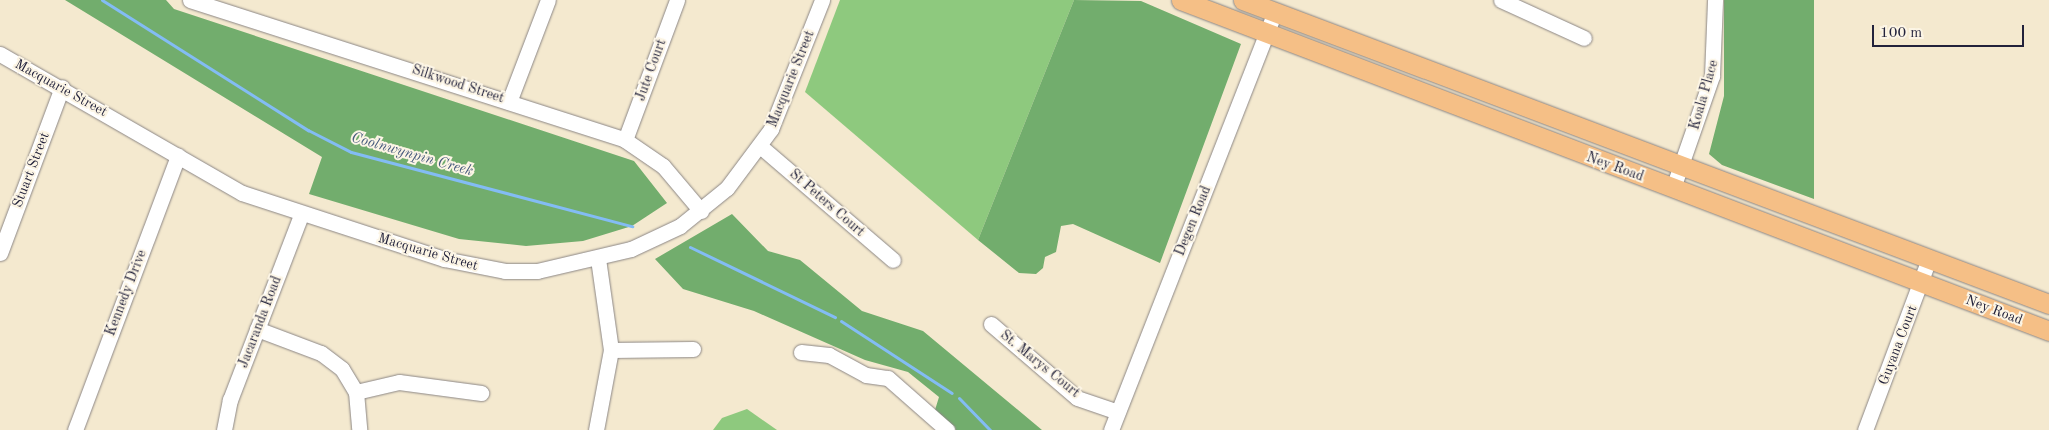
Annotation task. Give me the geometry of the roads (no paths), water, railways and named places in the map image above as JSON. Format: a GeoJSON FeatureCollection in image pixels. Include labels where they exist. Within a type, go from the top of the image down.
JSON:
{"type":"FeatureCollection","features":[{"type":"Feature","properties":{"kind":"main road","name":"Ney Road"},"geometry":{"type":"LineString","coordinates":[[1181,0],[2049,332]]}},
{"type":"Feature","properties":{"kind":"main road","name":"Ney Road"},"geometry":{"type":"LineString","coordinates":[[1243,0],[2049,304]]}},
{"type":"Feature","properties":{"kind":"street","name":"Silkwood Street"},"geometry":{"type":"LineString","coordinates":[[190,0],[625,140],[662,166],[701,211]]}},
{"type":"Feature","properties":{"kind":"street"},"geometry":{"type":"LineString","coordinates":[[509,102],[548,0]]}},
{"type":"Feature","properties":{"kind":"street","name":"Jute Court"},"geometry":{"type":"LineString","coordinates":[[625,140],[677,0]]}},
{"type":"Feature","properties":{"kind":"street","name":"Macquarie Street"},"geometry":{"type":"LineString","coordinates":[[0,54],[62,87],[242,193],[301,214],[473,266],[537,270],[598,258],[631,249],[701,211],[732,183],[760,146],[782,107],[822,0]]}},
{"type":"Feature","properties":{"kind":"street"},"geometry":{"type":"LineString","coordinates":[[1501,0],[1584,38]]}},
{"type":"Feature","properties":{"kind":"street","name":"Koala Place"},"geometry":{"type":"LineString","coordinates":[[1674,188],[1712,76],[1715,0]]}},
{"type":"Feature","properties":{"kind":"street","name":"Degen Road"},"geometry":{"type":"LineString","coordinates":[[1111,430],[1275,12]]}},
{"type":"Feature","properties":{"kind":"street","name":"Stuart Street"},"geometry":{"type":"LineString","coordinates":[[0,253],[62,87]]}},
{"type":"Feature","properties":{"kind":"street","name":"St Peters Court"},"geometry":{"type":"LineString","coordinates":[[760,146],[893,260]]}},
{"type":"Feature","properties":{"kind":"street","name":"Kennedy Drive"},"geometry":{"type":"LineString","coordinates":[[75,430],[178,156]]}},
{"type":"Feature","properties":{"kind":"street","name":"Jacaranda Road"},"geometry":{"type":"LineString","coordinates":[[224,430],[257,329],[301,214]]}},
{"type":"Feature","properties":{"kind":"street"},"geometry":{"type":"LineString","coordinates":[[596,430],[611,350],[598,258]]}},
{"type":"Feature","properties":{"kind":"street","name":"Guyana Court"},"geometry":{"type":"LineString","coordinates":[[1865,430],[1930,259]]}},
{"type":"Feature","properties":{"kind":"street","name":"St. Marys Court"},"geometry":{"type":"LineString","coordinates":[[991,324],[1077,398],[1118,412]]}},
{"type":"Feature","properties":{"kind":"street"},"geometry":{"type":"LineString","coordinates":[[257,329],[321,353],[342,369],[356,392],[359,430]]}},
{"type":"Feature","properties":{"kind":"street"},"geometry":{"type":"LineString","coordinates":[[611,350],[693,349]]}},
{"type":"Feature","properties":{"kind":"street"},"geometry":{"type":"LineString","coordinates":[[801,352],[829,355],[866,375],[888,378],[947,430]]}},
{"type":"Feature","properties":{"kind":"street"},"geometry":{"type":"LineString","coordinates":[[356,392],[398,382],[481,393]]}},
{"type":"Feature","properties":{"kind":"waterway","name":"Coolnwynpin Creek"},"geometry":{"type":"LineString","coordinates":[[102,0],[308,130],[351,152],[632,226]]}},
{"type":"Feature","properties":{"kind":"waterway","name":"Coolnwynpin Creek"},"geometry":{"type":"LineString","coordinates":[[690,247],[835,317]]}},
{"type":"Feature","properties":{"kind":"waterway","name":"Coolnwynpin Creek"},"geometry":{"type":"LineString","coordinates":[[841,321],[952,393]]}},
{"type":"Feature","properties":{"kind":"waterway","name":"Coolnwynpin Creek"},"geometry":{"type":"LineString","coordinates":[[959,398],[990,430]]}}]}
